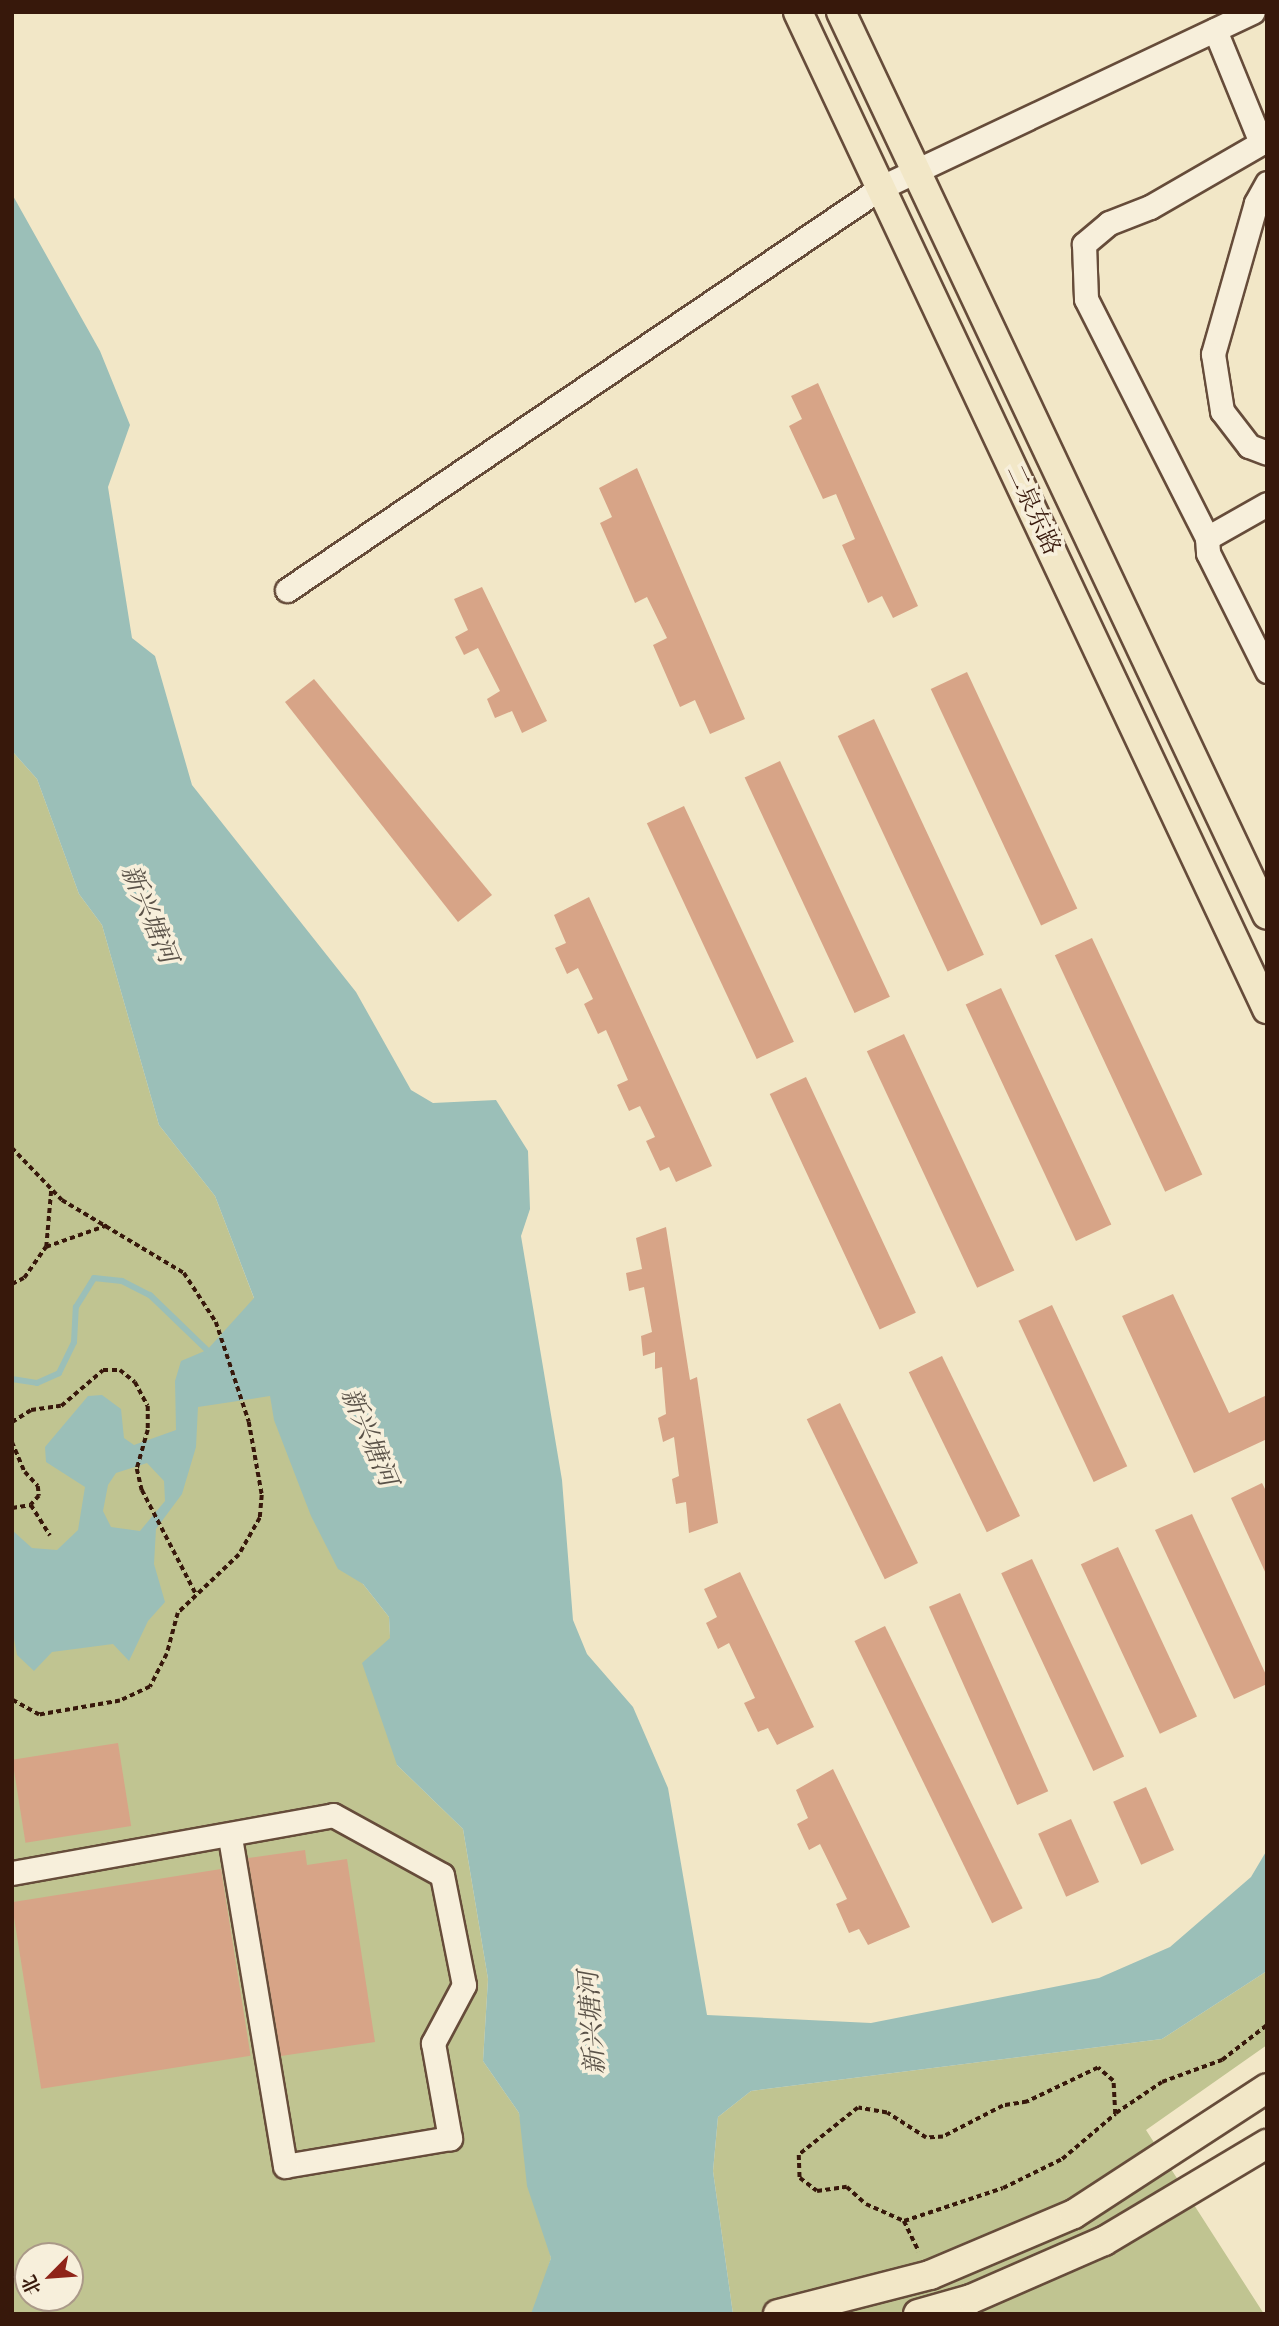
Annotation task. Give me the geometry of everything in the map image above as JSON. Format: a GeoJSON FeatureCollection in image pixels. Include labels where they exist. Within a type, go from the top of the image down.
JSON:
{"type":"FeatureCollection","features":[{"type":"Feature","properties":{"kind":"main road","name":"二泉东路"},"geometry":{"type":"LineString","coordinates":[[798,12],[1267,1009]]}},
{"type":"Feature","properties":{"kind":"main road","name":"二泉东路"},"geometry":{"type":"LineString","coordinates":[[841,12],[1267,915]]}},
{"type":"Feature","properties":{"kind":"main road"},"geometry":{"type":"LineString","coordinates":[[778,2314],[930,2275],[1074,2214],[1267,2088]]}},
{"type":"Feature","properties":{"kind":"main road"},"geometry":{"type":"LineString","coordinates":[[918,2314],[971,2299],[1104,2241],[1267,2144]]}},
{"type":"Feature","properties":{"kind":"street"},"geometry":{"type":"LineString","coordinates":[[287,590],[882,187],[1253,12]]}},
{"type":"Feature","properties":{"kind":"street"},"geometry":{"type":"LineString","coordinates":[[1215,30],[1261,143],[1150,207],[1109,223],[1084,244],[1086,299],[1207,538],[1208,553],[1258,626],[1267,671]]}},
{"type":"Feature","properties":{"kind":"street"},"geometry":{"type":"LineString","coordinates":[[1267,183],[1256,203],[1213,354],[1222,411],[1249,446],[1267,453]]}},
{"type":"Feature","properties":{"kind":"street"},"geometry":{"type":"LineString","coordinates":[[1207,538],[1267,504]]}},
{"type":"Feature","properties":{"kind":"street"},"geometry":{"type":"LineString","coordinates":[[12,1873],[230,1837],[333,1815],[442,1875],[464,1985],[433,2043],[450,2138],[285,2166],[230,1837]]}},
{"type":"Feature","properties":{"kind":"path"},"geometry":{"type":"LineString","coordinates":[[12,1148],[51,1191],[184,1273],[216,1322],[248,1422],[262,1495],[260,1518],[239,1555],[178,1613],[167,1654],[150,1687],[120,1701],[39,1715],[12,1700]]}},
{"type":"Feature","properties":{"kind":"path"},"geometry":{"type":"LineString","coordinates":[[12,1284],[24,1278],[46,1247],[51,1191]]}},
{"type":"Feature","properties":{"kind":"path"},"geometry":{"type":"LineString","coordinates":[[46,1247],[108,1225]]}},
{"type":"Feature","properties":{"kind":"path"},"geometry":{"type":"LineString","coordinates":[[12,1422],[31,1410],[61,1406],[103,1370],[120,1370],[135,1382],[148,1406],[148,1430],[137,1469],[142,1490],[155,1509],[196,1594]]}},
{"type":"Feature","properties":{"kind":"path"},"geometry":{"type":"LineString","coordinates":[[12,1442],[25,1472],[38,1486],[39,1496],[32,1505],[12,1508]]}},
{"type":"Feature","properties":{"kind":"path"},"geometry":{"type":"LineString","coordinates":[[32,1505],[50,1535]]}},
{"type":"Feature","properties":{"kind":"path"},"geometry":{"type":"LineString","coordinates":[[904,2221],[1003,2188],[1062,2159],[1115,2114],[1162,2082],[1222,2060],[1267,2025]]}},
{"type":"Feature","properties":{"kind":"path"},"geometry":{"type":"LineString","coordinates":[[919,2252],[904,2221],[866,2204],[847,2187],[817,2191],[800,2178],[799,2155],[858,2108],[887,2113],[926,2138],[943,2137],[1003,2106],[1027,2102],[1098,2067],[1113,2081],[1115,2114]]}},
{"type":"Feature","properties":{"kind":"green space"},"geometry":{"type":"Polygon","coordinates":[[[12,751],[37,779],[79,894],[102,925],[159,1125],[215,1196],[363,1584],[389,1617],[397,1765],[463,1829],[488,1979],[483,2061],[519,2113],[551,2258],[535,2314],[12,2314],[12,751]]]}},
{"type":"Feature","properties":{"kind":"green space"},"geometry":{"type":"Polygon","coordinates":[[[1267,1971],[1267,2045],[1146,2130],[1264,2314],[733,2314],[713,2171],[718,2117],[751,2091],[1162,2039],[1267,1971]]]}},
{"type":"Feature","properties":{"kind":"water","name":"新兴塘河"},"geometry":{"type":"Polygon","coordinates":[[[12,194],[100,351],[130,425],[108,487],[132,638],[155,656],[192,785],[356,992],[411,1090],[433,1103],[496,1100],[528,1151],[530,1209],[521,1236],[562,1480],[573,1620],[587,1654],[633,1707],[668,1788],[707,2015],[871,2023],[1099,1978],[1170,1947],[1251,1877],[1267,1850],[1267,1971],[1162,2039],[751,2091],[718,2117],[713,2171],[733,2314],[531,2314],[551,2258],[527,2186],[519,2113],[483,2061],[488,1979],[463,1829],[397,1765],[362,1663],[390,1638],[389,1617],[363,1584],[338,1569],[311,1516],[274,1420],[270,1396],[198,1407],[196,1447],[182,1494],[156,1529],[154,1564],[165,1602],[148,1621],[129,1661],[113,1644],[52,1652],[34,1671],[17,1655],[12,1627],[12,1530],[32,1548],[57,1550],[78,1530],[85,1487],[46,1462],[45,1447],[88,1396],[102,1395],[121,1409],[124,1438],[134,1445],[176,1430],[175,1381],[181,1361],[207,1350],[254,1298],[215,1196],[159,1125],[102,925],[79,894],[37,779],[12,751],[12,194]],[[147,1463],[116,1473],[108,1485],[103,1511],[111,1527],[140,1531],[165,1501],[164,1481],[147,1463]]]}},
{"type":"Feature","properties":{"kind":"building"},"geometry":{"type":"Polygon","coordinates":[[[818,383],[918,606],[893,618],[882,596],[868,603],[842,545],[855,539],[836,494],[823,499],[789,426],[802,419],[791,396],[818,383]]]}},
{"type":"Feature","properties":{"kind":"building"},"geometry":{"type":"Polygon","coordinates":[[[637,468],[745,719],[710,734],[695,700],[680,707],[653,645],[667,638],[647,597],[635,603],[600,523],[612,517],[599,488],[637,468]]]}},
{"type":"Feature","properties":{"kind":"building"},"geometry":{"type":"Polygon","coordinates":[[[482,587],[547,721],[522,733],[512,711],[495,718],[487,699],[500,691],[478,648],[464,655],[455,637],[468,630],[454,599],[482,587]]]}},
{"type":"Feature","properties":{"kind":"building"},"geometry":{"type":"Polygon","coordinates":[[[967,672],[1077,909],[1041,925],[931,689],[967,672]]]}},
{"type":"Feature","properties":{"kind":"building"},"geometry":{"type":"Polygon","coordinates":[[[314,679],[492,895],[458,922],[285,702],[314,679]]]}},
{"type":"Feature","properties":{"kind":"building"},"geometry":{"type":"Polygon","coordinates":[[[874,719],[984,955],[948,972],[838,736],[874,719]]]}},
{"type":"Feature","properties":{"kind":"building"},"geometry":{"type":"Polygon","coordinates":[[[780,761],[890,997],[855,1013],[745,777],[780,761]]]}},
{"type":"Feature","properties":{"kind":"building"},"geometry":{"type":"Polygon","coordinates":[[[684,806],[794,1042],[757,1059],[647,823],[684,806]]]}},
{"type":"Feature","properties":{"kind":"building"},"geometry":{"type":"Polygon","coordinates":[[[589,897],[712,1166],[676,1182],[669,1167],[660,1171],[646,1141],[655,1137],[640,1106],[629,1111],[617,1085],[628,1080],[606,1030],[598,1034],[584,1004],[593,999],[578,968],[567,974],[555,948],[566,943],[554,915],[589,897]]]}},
{"type":"Feature","properties":{"kind":"building"},"geometry":{"type":"Polygon","coordinates":[[[1092,938],[1202,1175],[1165,1192],[1055,955],[1092,938]]]}},
{"type":"Feature","properties":{"kind":"building"},"geometry":{"type":"Polygon","coordinates":[[[1001,988],[1111,1225],[1076,1241],[966,1004],[1001,988]]]}},
{"type":"Feature","properties":{"kind":"building"},"geometry":{"type":"Polygon","coordinates":[[[904,1034],[1014,1271],[977,1288],[867,1051],[904,1034]]]}},
{"type":"Feature","properties":{"kind":"building"},"geometry":{"type":"Polygon","coordinates":[[[806,1077],[916,1313],[880,1330],[770,1094],[806,1077]]]}},
{"type":"Feature","properties":{"kind":"building"},"geometry":{"type":"Polygon","coordinates":[[[666,1227],[690,1380],[697,1377],[718,1523],[689,1533],[686,1502],[676,1504],[672,1479],[679,1476],[674,1437],[663,1442],[658,1418],[666,1414],[662,1367],[655,1369],[655,1352],[643,1356],[641,1336],[652,1332],[644,1287],[629,1291],[626,1273],[642,1269],[636,1238],[666,1227]]]}},
{"type":"Feature","properties":{"kind":"building"},"geometry":{"type":"Polygon","coordinates":[[[1173,1294],[1229,1413],[1267,1395],[1267,1439],[1194,1473],[1122,1316],[1173,1294]]]}},
{"type":"Feature","properties":{"kind":"building"},"geometry":{"type":"Polygon","coordinates":[[[1052,1305],[1127,1466],[1094,1482],[1018,1321],[1052,1305]]]}},
{"type":"Feature","properties":{"kind":"building"},"geometry":{"type":"Polygon","coordinates":[[[942,1356],[1020,1516],[987,1532],[909,1372],[942,1356]]]}},
{"type":"Feature","properties":{"kind":"building"},"geometry":{"type":"Polygon","coordinates":[[[840,1403],[918,1563],[885,1579],[807,1419],[840,1403]]]}},
{"type":"Feature","properties":{"kind":"building"},"geometry":{"type":"Polygon","coordinates":[[[1262,1483],[1267,1493],[1267,1576],[1231,1498],[1262,1483]]]}},
{"type":"Feature","properties":{"kind":"building"},"geometry":{"type":"Polygon","coordinates":[[[1192,1514],[1267,1677],[1267,1684],[1234,1699],[1155,1530],[1192,1514]]]}},
{"type":"Feature","properties":{"kind":"building"},"geometry":{"type":"Polygon","coordinates":[[[1118,1547],[1197,1716],[1160,1734],[1081,1564],[1118,1547]]]}},
{"type":"Feature","properties":{"kind":"building"},"geometry":{"type":"Polygon","coordinates":[[[1032,1559],[1124,1757],[1093,1771],[1001,1573],[1032,1559]]]}},
{"type":"Feature","properties":{"kind":"building"},"geometry":{"type":"Polygon","coordinates":[[[740,1572],[814,1727],[777,1745],[768,1728],[758,1732],[744,1703],[755,1698],[729,1643],[718,1649],[706,1623],[717,1617],[704,1589],[740,1572]]]}},
{"type":"Feature","properties":{"kind":"building"},"geometry":{"type":"Polygon","coordinates":[[[960,1593],[1048,1791],[1017,1805],[929,1607],[960,1593]]]}},
{"type":"Feature","properties":{"kind":"building"},"geometry":{"type":"Polygon","coordinates":[[[885,1626],[1023,1908],[992,1923],[854,1641],[885,1626]]]}},
{"type":"Feature","properties":{"kind":"building"},"geometry":{"type":"Polygon","coordinates":[[[118,1743],[131,1826],[25,1843],[12,1760],[118,1743]]]}},
{"type":"Feature","properties":{"kind":"building"},"geometry":{"type":"Polygon","coordinates":[[[833,1769],[910,1927],[868,1945],[859,1929],[849,1933],[836,1904],[847,1899],[820,1844],[809,1850],[797,1824],[808,1818],[796,1790],[833,1769]]]}},
{"type":"Feature","properties":{"kind":"building"},"geometry":{"type":"Polygon","coordinates":[[[1146,1787],[1174,1850],[1141,1865],[1113,1802],[1146,1787]]]}},
{"type":"Feature","properties":{"kind":"building"},"geometry":{"type":"Polygon","coordinates":[[[1071,1819],[1099,1882],[1066,1897],[1038,1834],[1071,1819]]]}},
{"type":"Feature","properties":{"kind":"building"},"geometry":{"type":"Polygon","coordinates":[[[305,1850],[307,1865],[347,1859],[375,2042],[281,2056],[248,1858],[305,1850]]]}},
{"type":"Feature","properties":{"kind":"building"},"geometry":{"type":"Polygon","coordinates":[[[221,1869],[251,2056],[41,2089],[12,1902],[221,1869]]]}},
{"type":"Feature","properties":{"kind":"waterway"},"geometry":{"type":"LineString","coordinates":[[12,1379],[37,1383],[59,1373],[74,1342],[76,1307],[94,1278],[122,1281],[150,1295],[207,1350]]}}]}
